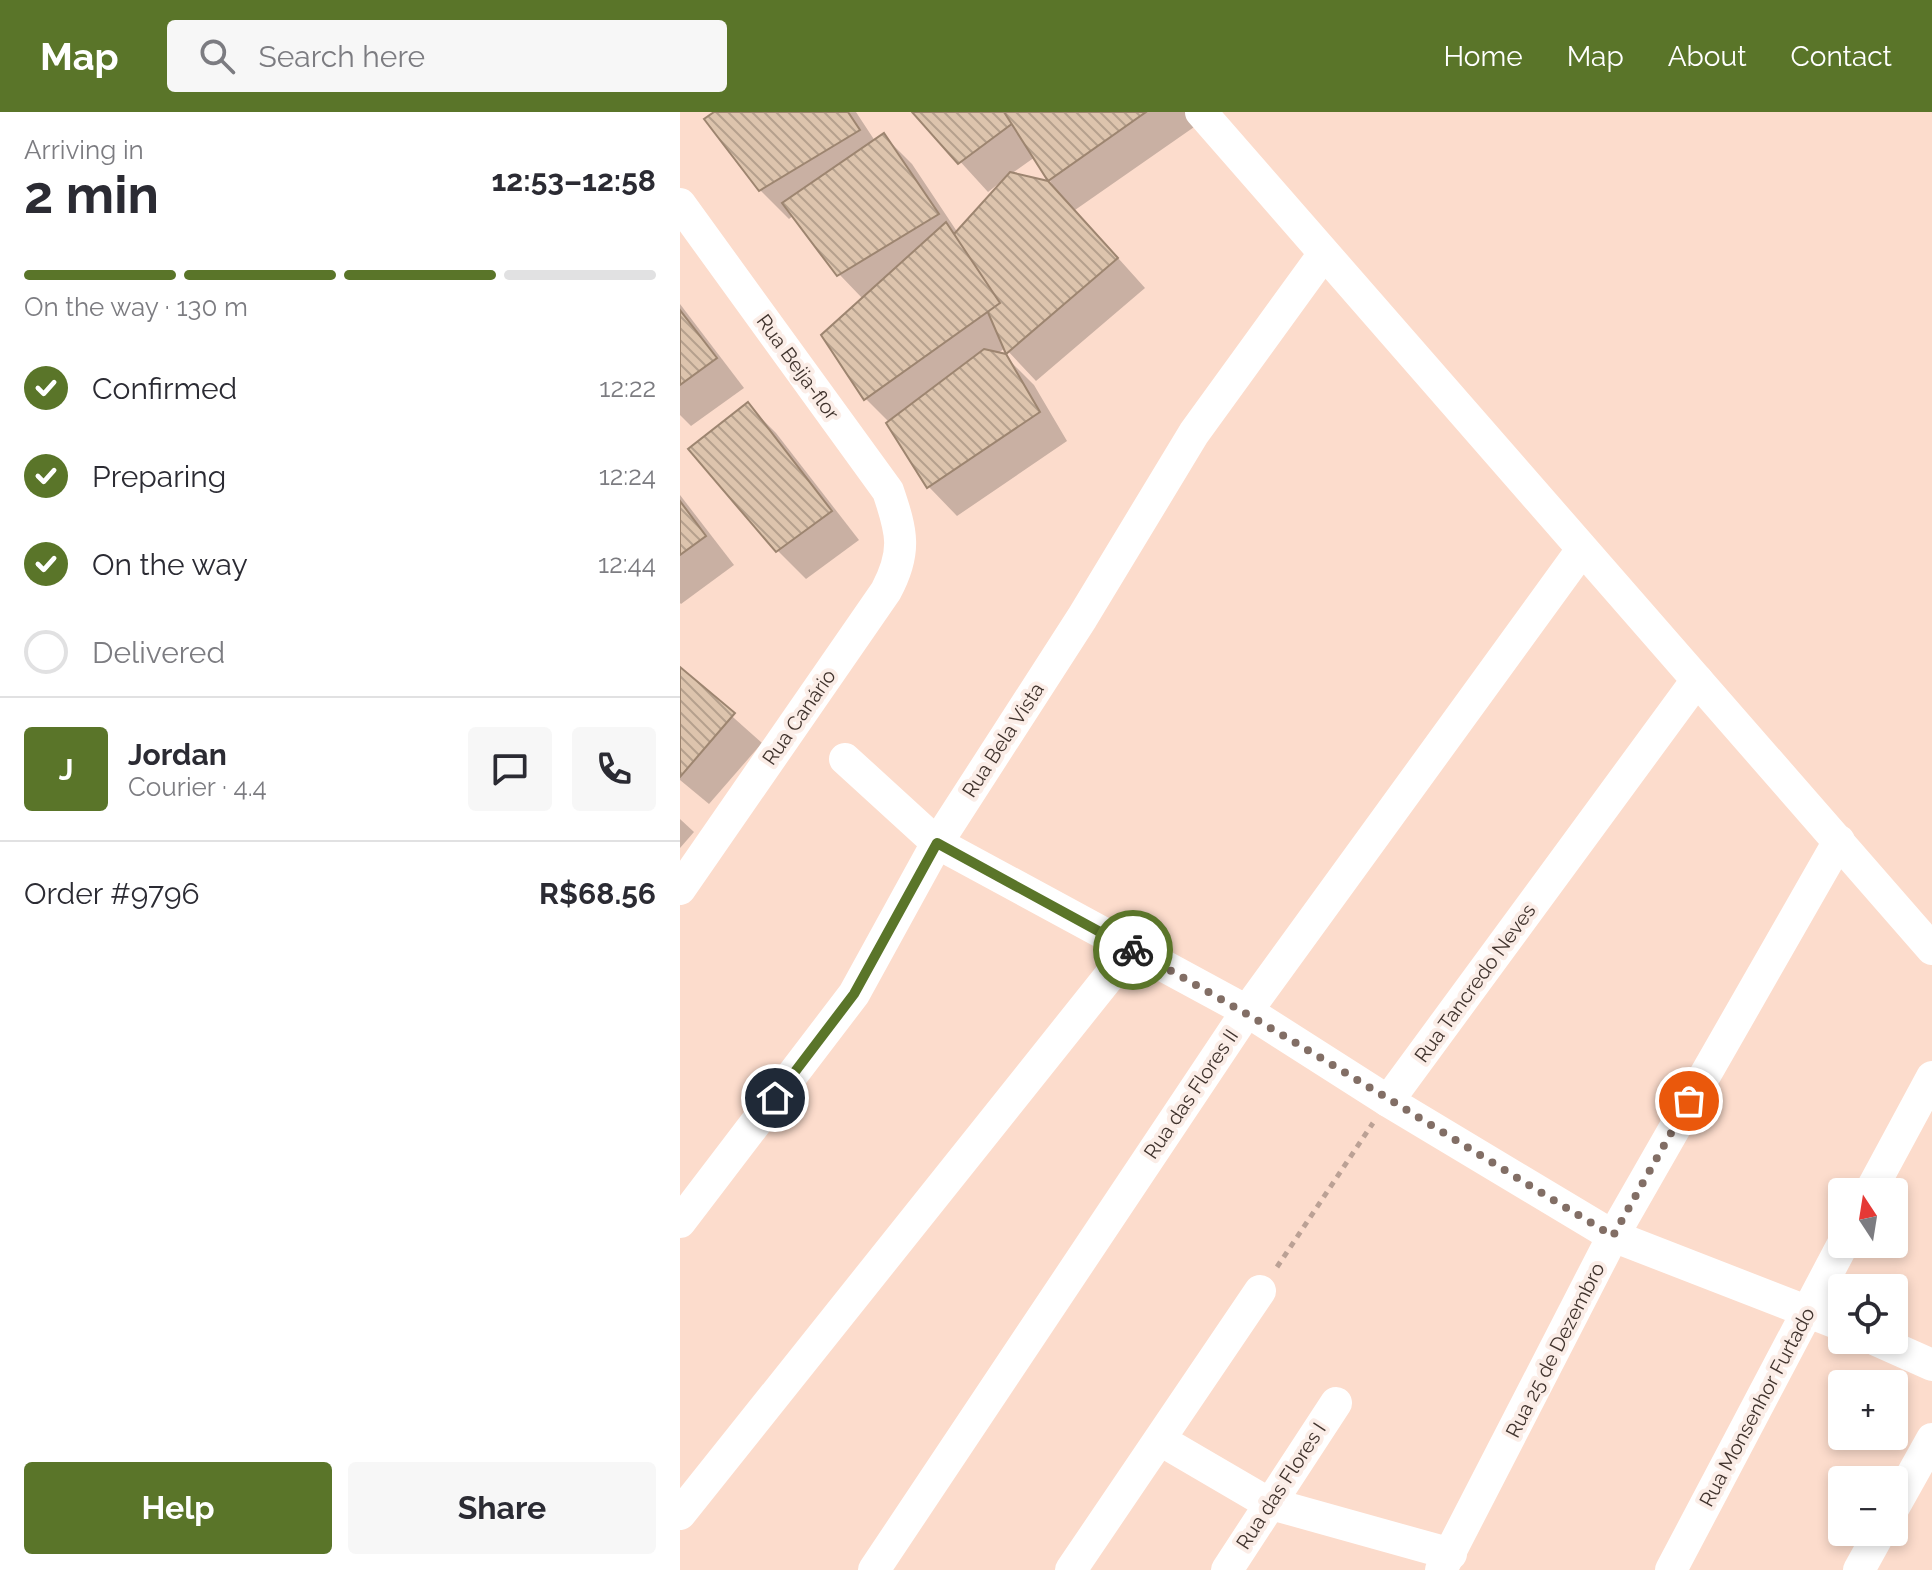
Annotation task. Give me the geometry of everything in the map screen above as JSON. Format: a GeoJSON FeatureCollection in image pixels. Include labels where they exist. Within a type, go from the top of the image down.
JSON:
{"type":"FeatureCollection","features":[{"type":"Feature","properties":{"kind":"street"},"geometry":{"type":"LineString","coordinates":[[1201,112],[1581,551],[1932,949]]}},
{"type":"Feature","properties":{"kind":"street","name":"Rua Beija-flor"},"geometry":{"type":"LineString","coordinates":[[680,204],[888,491],[902,537]]}},
{"type":"Feature","properties":{"kind":"street","name":"Rua Bela Vista"},"geometry":{"type":"LineString","coordinates":[[680,1222],[854,994],[937,843],[1082,618],[1194,433],[1323,255]]}},
{"type":"Feature","properties":{"kind":"street","name":"Rua Canário"},"geometry":{"type":"LineString","coordinates":[[680,889],[886,591],[899,567],[902,537]]}},
{"type":"Feature","properties":{"kind":"street","name":"Rua das Flores II"},"geometry":{"type":"LineString","coordinates":[[874,1570],[1247,1011],[1581,551]]}},
{"type":"Feature","properties":{"kind":"street","name":"Rua Tancredo Neves"},"geometry":{"type":"LineString","coordinates":[[1388,1101],[1697,680]]}},
{"type":"Feature","properties":{"kind":"street"},"geometry":{"type":"LineString","coordinates":[[845,759],[937,843],[1247,1011],[1388,1101],[1613,1236],[1828,1319]]}},
{"type":"Feature","properties":{"kind":"street","name":"Rua 25 de Dezembro"},"geometry":{"type":"LineString","coordinates":[[1446,1562],[1613,1236],[1839,841]]}},
{"type":"Feature","properties":{"kind":"street"},"geometry":{"type":"LineString","coordinates":[[680,1514],[1131,949]]}},
{"type":"Feature","properties":{"kind":"street"},"geometry":{"type":"LineString","coordinates":[[1878,1178],[1932,1077]]}},
{"type":"Feature","properties":{"kind":"street","name":"Rua Monsenhor Furtado"},"geometry":{"type":"LineString","coordinates":[[1671,1570],[1836,1258]]}},
{"type":"Feature","properties":{"kind":"street"},"geometry":{"type":"LineString","coordinates":[[1071,1570],[1162,1441],[1260,1291]]}},
{"type":"Feature","properties":{"kind":"street"},"geometry":{"type":"LineString","coordinates":[[1907,1354],[1932,1365]]}},
{"type":"Feature","properties":{"kind":"street","name":"Rua das Flores I"},"geometry":{"type":"LineString","coordinates":[[1227,1570],[1336,1403]]}},
{"type":"Feature","properties":{"kind":"street"},"geometry":{"type":"LineString","coordinates":[[1908,1482],[1932,1439]]}},
{"type":"Feature","properties":{"kind":"street"},"geometry":{"type":"LineString","coordinates":[[1162,1441],[1268,1503],[1446,1562]]}},
{"type":"Feature","properties":{"kind":"street"},"geometry":{"type":"LineString","coordinates":[[1859,1570],[1872,1546]]}},
{"type":"Feature","properties":{"kind":"path"},"geometry":{"type":"LineString","coordinates":[[1260,1291],[1388,1101]]}},
{"type":"Feature","properties":{"kind":"building"},"geometry":{"type":"Polygon","coordinates":[[[714,112],[848,112],[860,130],[759,191],[704,119],[714,112]]]}},
{"type":"Feature","properties":{"kind":"building"},"geometry":{"type":"Polygon","coordinates":[[[912,112],[1005,112],[1013,123],[958,164],[912,112]]]}},
{"type":"Feature","properties":{"kind":"building"},"geometry":{"type":"Polygon","coordinates":[[[1004,112],[1146,112],[1048,181],[1004,112]]]}},
{"type":"Feature","properties":{"kind":"building"},"geometry":{"type":"Polygon","coordinates":[[[884,133],[939,214],[837,276],[782,203],[884,133]]]}},
{"type":"Feature","properties":{"kind":"building"},"geometry":{"type":"Polygon","coordinates":[[[1010,172],[1048,181],[1118,258],[1006,354],[954,234],[1010,172]]]}},
{"type":"Feature","properties":{"kind":"building"},"geometry":{"type":"Polygon","coordinates":[[[946,222],[1000,303],[864,400],[821,335],[946,222]]]}},
{"type":"Feature","properties":{"kind":"building"},"geometry":{"type":"Polygon","coordinates":[[[680,310],[717,358],[680,385],[680,310]]]}},
{"type":"Feature","properties":{"kind":"building"},"geometry":{"type":"Polygon","coordinates":[[[984,349],[1006,354],[1040,412],[927,488],[886,423],[984,349]]]}},
{"type":"Feature","properties":{"kind":"building"},"geometry":{"type":"Polygon","coordinates":[[[748,402],[832,511],[776,552],[688,449],[748,402]]]}},
{"type":"Feature","properties":{"kind":"building"},"geometry":{"type":"Polygon","coordinates":[[[680,501],[706,536],[680,555],[680,501]]]}},
{"type":"Feature","properties":{"kind":"building"},"geometry":{"type":"Polygon","coordinates":[[[680,667],[735,713],[680,777],[680,667]]]}},
{"type":"Feature","properties":{"kind":"way so far"},"geometry":{"type":"LineString","coordinates":[[1133,950],[1247,1011],[1388,1101],[1613,1236],[1689,1101]]}},
{"type":"Feature","properties":{"kind":"route"},"geometry":{"type":"LineString","coordinates":[[775,1098],[854,994],[937,843],[1133,950]]}}]}
